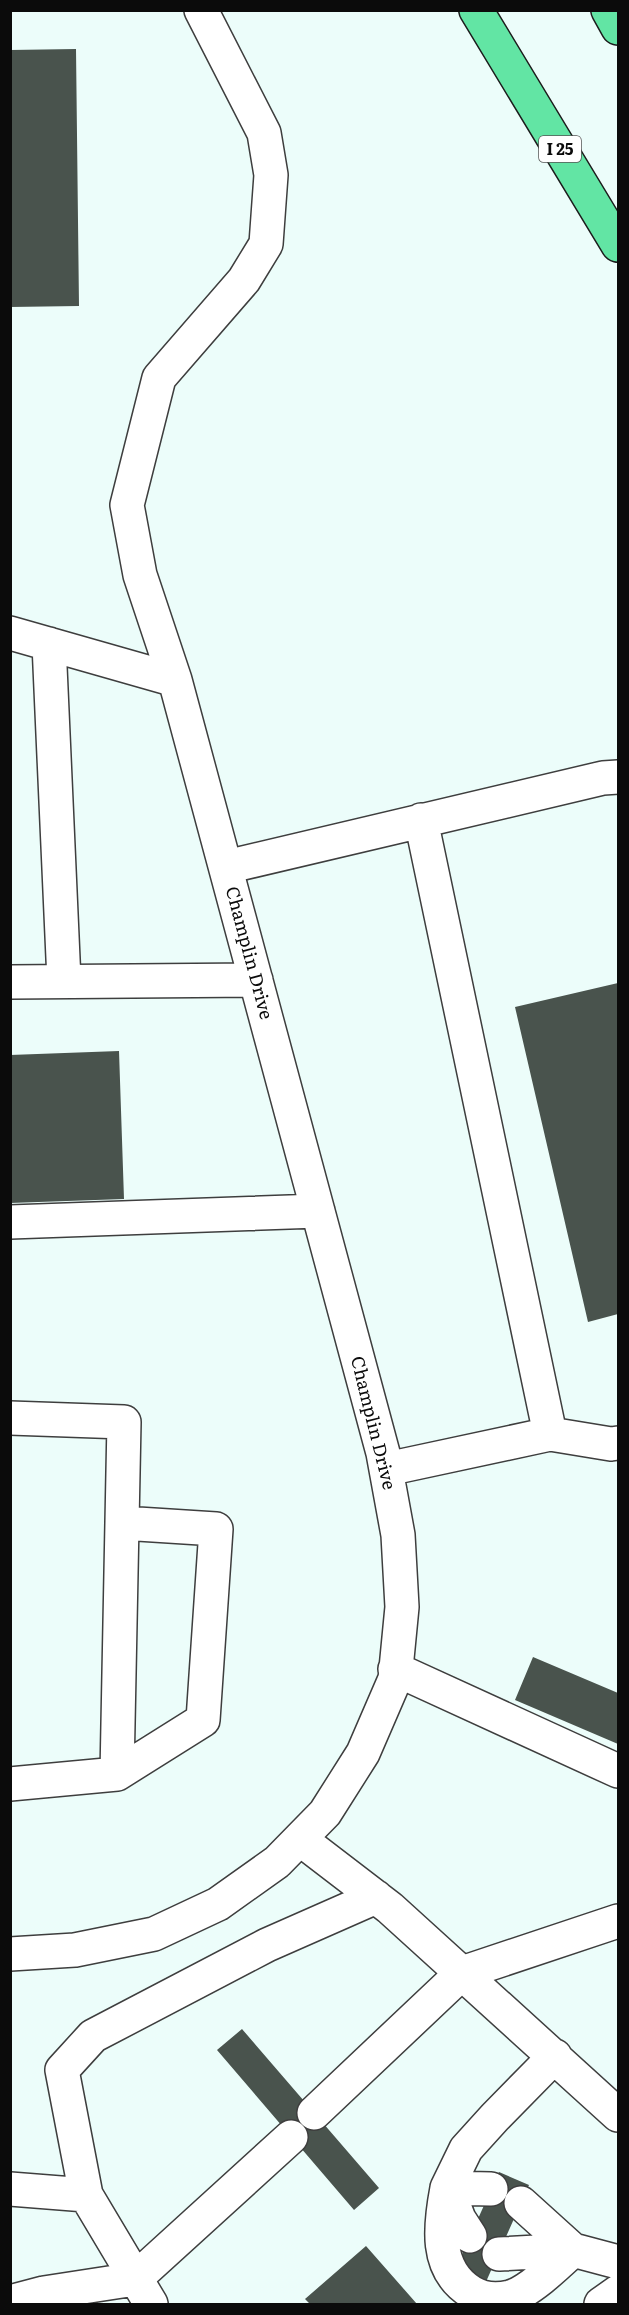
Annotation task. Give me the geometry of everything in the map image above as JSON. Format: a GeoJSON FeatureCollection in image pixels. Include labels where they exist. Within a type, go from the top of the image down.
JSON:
{"type":"FeatureCollection","features":[{"type":"Feature","properties":{"kind":"highway","name":"I 25"},"geometry":{"type":"LineString","coordinates":[[476,10],[618,245]]}},
{"type":"Feature","properties":{"kind":"highway"},"geometry":{"type":"LineString","coordinates":[[608,10],[618,28]]}},
{"type":"Feature","properties":{"kind":"street","name":"Champlin Drive"},"geometry":{"type":"LineString","coordinates":[[10,1954],[75,1950],[154,1934],[218,1904],[277,1862],[325,1813],[363,1753],[395,1679],[402,1607],[398,1535],[387,1469],[175,680],[140,575],[128,505],[159,378],[244,280],[266,244],[271,175],[264,133],[201,10]]}},
{"type":"Feature","properties":{"kind":"street"},"geometry":{"type":"LineString","coordinates":[[10,633],[175,680]]}},
{"type":"Feature","properties":{"kind":"street"},"geometry":{"type":"LineString","coordinates":[[49,644],[64,981]]}},
{"type":"Feature","properties":{"kind":"street"},"geometry":{"type":"LineString","coordinates":[[226,867],[603,778],[618,777]]}},
{"type":"Feature","properties":{"kind":"street"},"geometry":{"type":"LineString","coordinates":[[421,820],[550,1434]]}},
{"type":"Feature","properties":{"kind":"street"},"geometry":{"type":"LineString","coordinates":[[10,982],[256,980]]}},
{"type":"Feature","properties":{"kind":"street"},"geometry":{"type":"LineString","coordinates":[[10,1222],[318,1211]]}},
{"type":"Feature","properties":{"kind":"street"},"geometry":{"type":"LineString","coordinates":[[10,1418],[124,1422],[117,1774]]}},
{"type":"Feature","properties":{"kind":"street"},"geometry":{"type":"LineString","coordinates":[[387,1469],[550,1434],[611,1444],[618,1443]]}},
{"type":"Feature","properties":{"kind":"street"},"geometry":{"type":"LineString","coordinates":[[10,1784],[117,1774],[203,1720],[216,1529],[122,1523]]}},
{"type":"Feature","properties":{"kind":"street"},"geometry":{"type":"LineString","coordinates":[[395,1669],[618,1771]]}},
{"type":"Feature","properties":{"kind":"street"},"geometry":{"type":"LineString","coordinates":[[300,1839],[376,1897],[618,2115]]}},
{"type":"Feature","properties":{"kind":"street"},"geometry":{"type":"LineString","coordinates":[[143,2292],[86,2195],[62,2070],[93,2036],[267,1946],[376,1897]]}},
{"type":"Feature","properties":{"kind":"street"},"geometry":{"type":"LineString","coordinates":[[315,2113],[462,1973],[618,1921]]}},
{"type":"Feature","properties":{"kind":"street"},"geometry":{"type":"LineString","coordinates":[[555,2056],[466,2149],[447,2188],[441,2217],[445,2263],[458,2283],[481,2298],[511,2296],[539,2280],[573,2250]]}},
{"type":"Feature","properties":{"kind":"street"},"geometry":{"type":"LineString","coordinates":[[10,2302],[44,2293],[143,2292],[291,2137]]}},
{"type":"Feature","properties":{"kind":"street"},"geometry":{"type":"LineString","coordinates":[[447,2188],[491,2189]]}},
{"type":"Feature","properties":{"kind":"street"},"geometry":{"type":"LineString","coordinates":[[447,2188],[459,2219],[470,2236]]}},
{"type":"Feature","properties":{"kind":"street"},"geometry":{"type":"LineString","coordinates":[[10,2189],[86,2195]]}},
{"type":"Feature","properties":{"kind":"street"},"geometry":{"type":"LineString","coordinates":[[521,2203],[573,2250]]}},
{"type":"Feature","properties":{"kind":"street"},"geometry":{"type":"LineString","coordinates":[[499,2254],[573,2250],[618,2262]]}},
{"type":"Feature","properties":{"kind":"street"},"geometry":{"type":"LineString","coordinates":[[601,2304],[618,2292]]}},
{"type":"Feature","properties":{"kind":"building"},"geometry":{"type":"Polygon","coordinates":[[[76,49],[79,306],[10,307],[10,50],[76,49]]]}},
{"type":"Feature","properties":{"kind":"building"},"geometry":{"type":"Polygon","coordinates":[[[618,983],[618,1314],[588,1322],[515,1007],[618,983]]]}},
{"type":"Feature","properties":{"kind":"building"},"geometry":{"type":"Polygon","coordinates":[[[119,1051],[124,1199],[10,1203],[10,1055],[119,1051]]]}},
{"type":"Feature","properties":{"kind":"building"},"geometry":{"type":"Polygon","coordinates":[[[533,1657],[618,1693],[618,1744],[515,1700],[533,1657]]]}},
{"type":"Feature","properties":{"kind":"building"},"geometry":{"type":"Polygon","coordinates":[[[242,2029],[379,2188],[354,2210],[217,2050],[242,2029]]]}},
{"type":"Feature","properties":{"kind":"building"},"geometry":{"type":"Polygon","coordinates":[[[499,2172],[529,2185],[485,2284],[455,2270],[499,2172]]]}},
{"type":"Feature","properties":{"kind":"building"},"geometry":{"type":"Polygon","coordinates":[[[366,2246],[417,2304],[310,2304],[305,2299],[366,2246]]]}}]}
